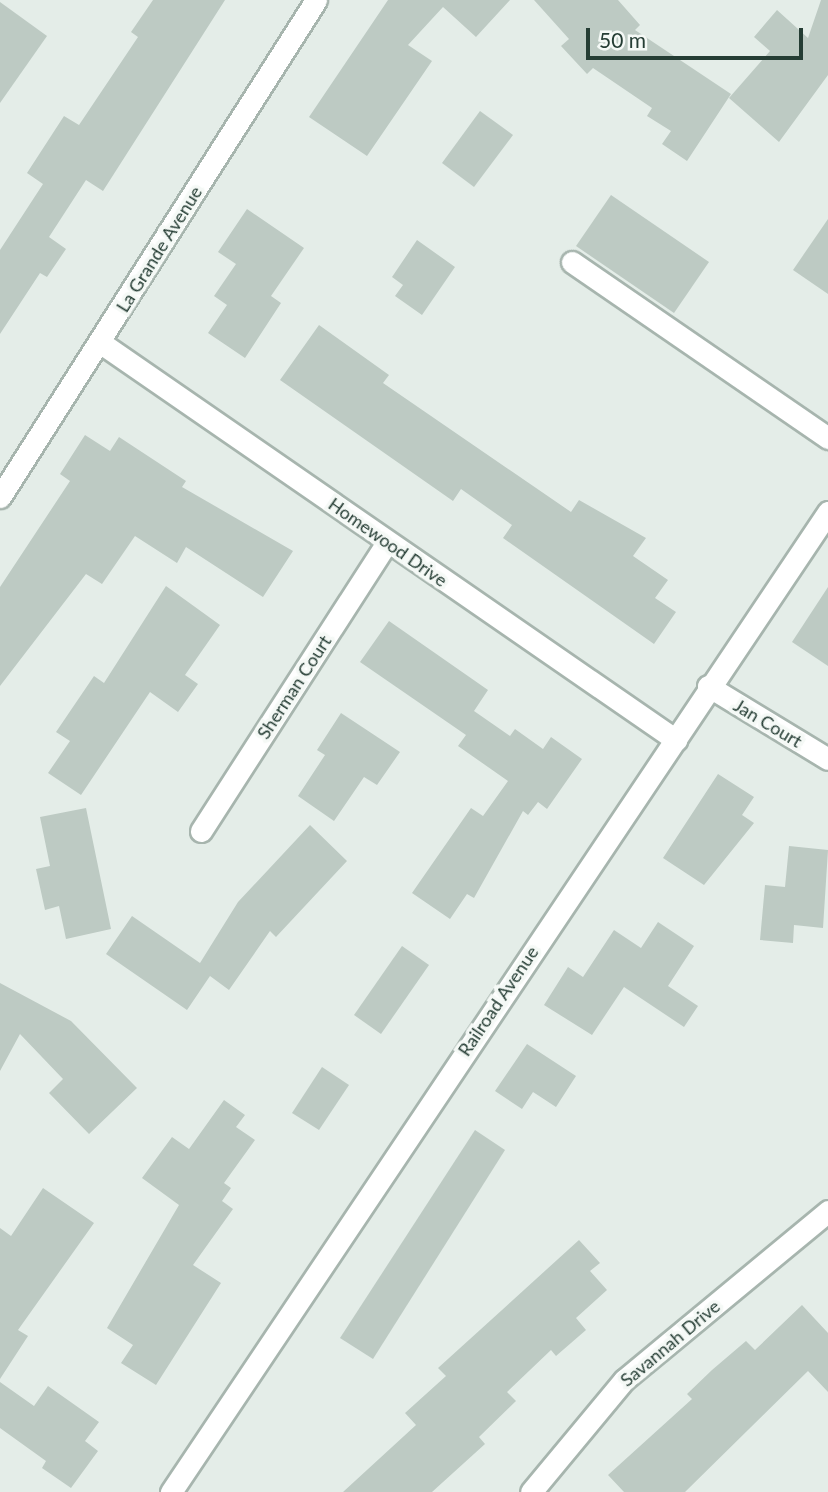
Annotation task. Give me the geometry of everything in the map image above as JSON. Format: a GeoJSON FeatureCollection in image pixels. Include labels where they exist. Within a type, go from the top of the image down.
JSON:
{"type":"FeatureCollection","features":[{"type":"Feature","properties":{"kind":"street","name":"La Grande Avenue"},"geometry":{"type":"LineString","coordinates":[[0,497],[101,343],[317,0]]}},
{"type":"Feature","properties":{"kind":"street"},"geometry":{"type":"LineString","coordinates":[[572,262],[828,438]]}},
{"type":"Feature","properties":{"kind":"street","name":"Homewood Drive"},"geometry":{"type":"LineString","coordinates":[[101,343],[676,740]]}},
{"type":"Feature","properties":{"kind":"street","name":"Railroad Avenue"},"geometry":{"type":"LineString","coordinates":[[171,1492],[676,740],[708,687],[828,512]]}},
{"type":"Feature","properties":{"kind":"street","name":"Sherman Court"},"geometry":{"type":"LineString","coordinates":[[201,831],[387,542]]}},
{"type":"Feature","properties":{"kind":"street","name":"Jan Court"},"geometry":{"type":"LineString","coordinates":[[708,687],[828,759]]}},
{"type":"Feature","properties":{"kind":"street","name":"Savannah Drive"},"geometry":{"type":"LineString","coordinates":[[531,1492],[624,1380],[828,1212]]}},
{"type":"Feature","properties":{"kind":"building"},"geometry":{"type":"Polygon","coordinates":[[[153,0],[225,0],[103,191],[86,180],[49,237],[66,249],[47,277],[40,273],[0,334],[0,250],[43,184],[27,173],[64,116],[79,125],[138,37],[131,32],[153,0]]]}},
{"type":"Feature","properties":{"kind":"building"},"geometry":{"type":"Polygon","coordinates":[[[388,0],[510,0],[476,37],[443,7],[408,45],[432,61],[367,156],[309,117],[388,0]]]}},
{"type":"Feature","properties":{"kind":"building"},"geometry":{"type":"Polygon","coordinates":[[[534,0],[618,0],[640,25],[635,30],[731,94],[687,161],[662,144],[671,131],[647,116],[652,108],[593,68],[587,74],[561,46],[569,39],[534,0]]]}},
{"type":"Feature","properties":{"kind":"building"},"geometry":{"type":"Polygon","coordinates":[[[821,0],[828,0],[828,75],[779,142],[729,98],[770,51],[754,37],[777,10],[808,38],[821,0]]]}},
{"type":"Feature","properties":{"kind":"building"},"geometry":{"type":"Polygon","coordinates":[[[0,2],[47,36],[0,103],[0,2]]]}},
{"type":"Feature","properties":{"kind":"building"},"geometry":{"type":"Polygon","coordinates":[[[480,111],[513,135],[474,187],[442,163],[480,111]]]}},
{"type":"Feature","properties":{"kind":"building"},"geometry":{"type":"Polygon","coordinates":[[[611,195],[709,262],[674,313],[576,246],[611,195]]]}},
{"type":"Feature","properties":{"kind":"building"},"geometry":{"type":"Polygon","coordinates":[[[247,209],[304,248],[271,296],[281,303],[245,358],[208,333],[227,305],[214,296],[236,264],[218,252],[247,209]]]}},
{"type":"Feature","properties":{"kind":"building"},"geometry":{"type":"Polygon","coordinates":[[[828,219],[828,294],[793,270],[828,219]]]}},
{"type":"Feature","properties":{"kind":"building"},"geometry":{"type":"Polygon","coordinates":[[[417,240],[455,267],[422,315],[395,296],[403,285],[392,277],[417,240]]]}},
{"type":"Feature","properties":{"kind":"building"},"geometry":{"type":"Polygon","coordinates":[[[319,325],[389,375],[383,383],[571,512],[579,500],[646,538],[633,556],[668,580],[655,598],[676,612],[654,644],[503,538],[512,525],[461,489],[453,501],[280,380],[319,325]]]}},
{"type":"Feature","properties":{"kind":"building"},"geometry":{"type":"Polygon","coordinates":[[[85,435],[110,451],[119,437],[186,481],[182,487],[293,551],[263,597],[186,547],[177,563],[135,536],[102,584],[86,574],[0,686],[0,587],[70,481],[60,474],[85,435]]]}},
{"type":"Feature","properties":{"kind":"building"},"geometry":{"type":"Polygon","coordinates":[[[166,586],[220,625],[185,675],[198,684],[178,712],[150,692],[81,795],[48,773],[70,741],[56,732],[94,676],[104,683],[166,586]]]}},
{"type":"Feature","properties":{"kind":"building"},"geometry":{"type":"Polygon","coordinates":[[[828,587],[828,666],[792,642],[828,587]]]}},
{"type":"Feature","properties":{"kind":"building"},"geometry":{"type":"Polygon","coordinates":[[[389,621],[488,690],[474,711],[510,736],[515,729],[543,749],[551,737],[582,759],[547,809],[538,802],[528,815],[523,811],[474,898],[467,894],[450,919],[412,893],[471,808],[483,816],[508,781],[458,746],[466,735],[360,662],[389,621]]]}},
{"type":"Feature","properties":{"kind":"building"},"geometry":{"type":"Polygon","coordinates":[[[341,713],[400,752],[377,785],[364,777],[334,821],[298,796],[325,755],[317,750],[341,713]]]}},
{"type":"Feature","properties":{"kind":"building"},"geometry":{"type":"Polygon","coordinates":[[[718,774],[754,797],[742,815],[754,823],[704,885],[663,858],[718,774]]]}},
{"type":"Feature","properties":{"kind":"building"},"geometry":{"type":"Polygon","coordinates":[[[86,808],[111,929],[66,939],[59,906],[45,910],[36,869],[50,866],[40,817],[86,808]]]}},
{"type":"Feature","properties":{"kind":"building"},"geometry":{"type":"Polygon","coordinates":[[[310,825],[347,861],[276,937],[270,931],[229,990],[210,976],[187,1010],[106,954],[132,916],[200,963],[238,902],[310,825]]]}},
{"type":"Feature","properties":{"kind":"building"},"geometry":{"type":"Polygon","coordinates":[[[789,846],[828,850],[823,928],[794,925],[793,943],[760,940],[765,885],[785,887],[789,846]]]}},
{"type":"Feature","properties":{"kind":"building"},"geometry":{"type":"Polygon","coordinates":[[[658,922],[694,946],[668,986],[698,1006],[684,1027],[624,987],[592,1035],[544,1005],[568,967],[583,977],[614,930],[641,948],[658,922]]]}},
{"type":"Feature","properties":{"kind":"building"},"geometry":{"type":"Polygon","coordinates":[[[402,946],[429,965],[381,1034],[354,1015],[402,946]]]}},
{"type":"Feature","properties":{"kind":"building"},"geometry":{"type":"Polygon","coordinates":[[[0,983],[71,1021],[137,1088],[89,1134],[49,1093],[63,1079],[20,1034],[0,1071],[0,983]]]}},
{"type":"Feature","properties":{"kind":"building"},"geometry":{"type":"Polygon","coordinates":[[[527,1044],[576,1076],[556,1107],[533,1092],[522,1109],[495,1091],[527,1044]]]}},
{"type":"Feature","properties":{"kind":"building"},"geometry":{"type":"Polygon","coordinates":[[[322,1067],[349,1085],[319,1130],[292,1113],[322,1067]]]}},
{"type":"Feature","properties":{"kind":"building"},"geometry":{"type":"Polygon","coordinates":[[[224,1100],[245,1115],[236,1127],[255,1140],[224,1183],[231,1188],[222,1201],[233,1209],[193,1265],[221,1283],[156,1385],[121,1363],[133,1345],[107,1328],[179,1205],[142,1178],[172,1137],[189,1149],[224,1100]]]}},
{"type":"Feature","properties":{"kind":"building"},"geometry":{"type":"Polygon","coordinates":[[[475,1130],[505,1150],[373,1359],[340,1338],[475,1130]]]}},
{"type":"Feature","properties":{"kind":"building"},"geometry":{"type":"Polygon","coordinates":[[[43,1188],[94,1223],[18,1330],[28,1336],[0,1379],[0,1228],[11,1236],[43,1188]]]}},
{"type":"Feature","properties":{"kind":"building"},"geometry":{"type":"Polygon","coordinates":[[[579,1240],[600,1263],[590,1271],[607,1290],[576,1318],[586,1330],[556,1356],[551,1350],[507,1392],[516,1401],[479,1437],[485,1444],[432,1492],[343,1492],[416,1425],[405,1413],[446,1376],[438,1368],[579,1240]]]}},
{"type":"Feature","properties":{"kind":"building"},"geometry":{"type":"Polygon","coordinates":[[[802,1305],[828,1333],[828,1392],[808,1371],[685,1492],[624,1492],[608,1475],[692,1399],[687,1394],[712,1370],[746,1341],[755,1350],[802,1305]]]}},
{"type":"Feature","properties":{"kind":"building"},"geometry":{"type":"Polygon","coordinates":[[[0,1382],[34,1406],[48,1386],[99,1422],[85,1441],[98,1451],[71,1488],[42,1468],[46,1461],[0,1428],[0,1382]]]}}]}
